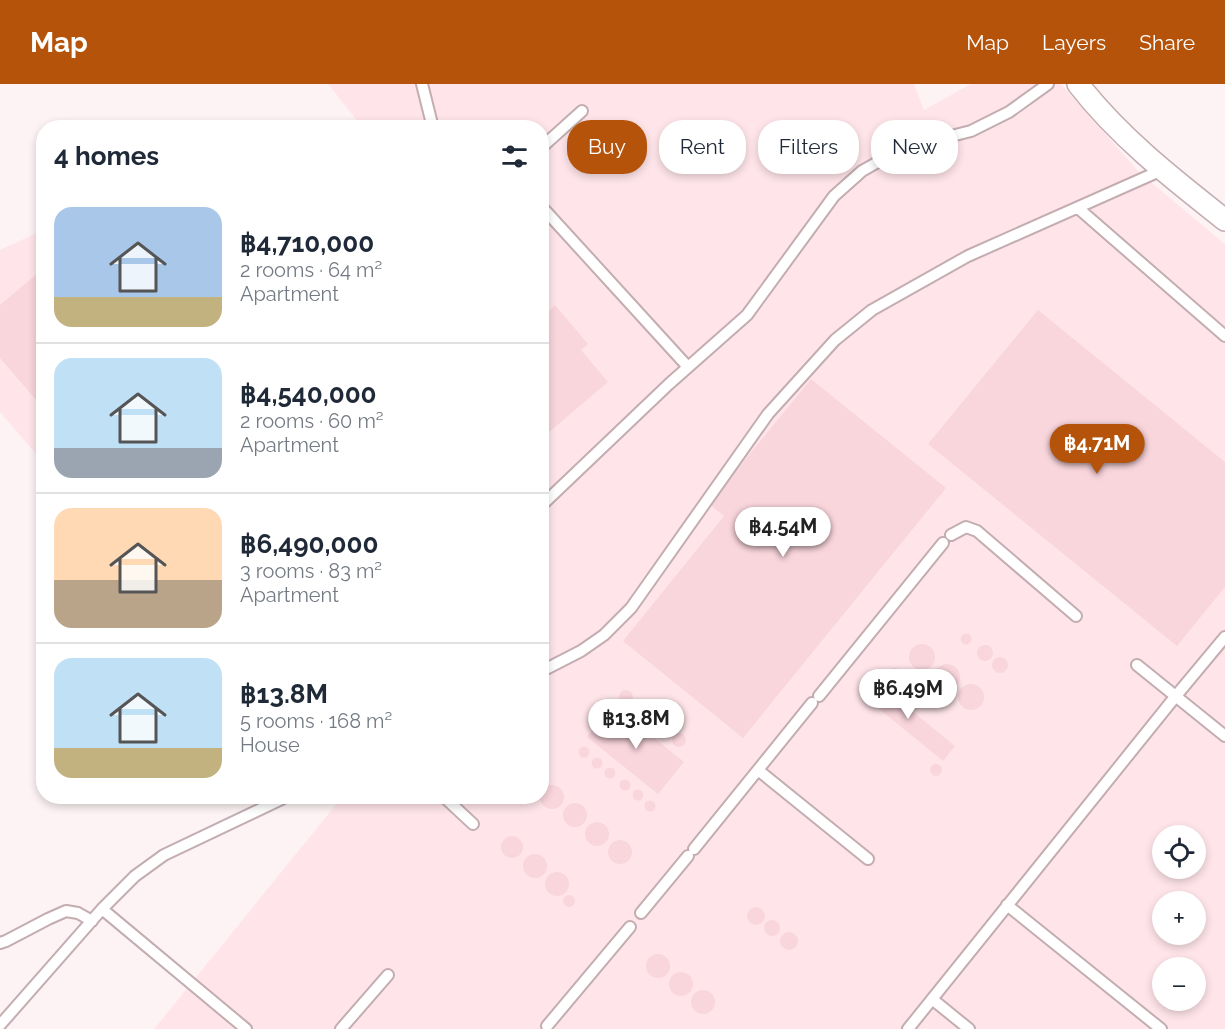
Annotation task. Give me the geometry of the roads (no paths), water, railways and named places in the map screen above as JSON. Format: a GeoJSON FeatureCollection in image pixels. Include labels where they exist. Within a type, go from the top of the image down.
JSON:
{"type":"FeatureCollection","features":[{"type":"Feature","properties":{"kind":"street"},"geometry":{"type":"LineString","coordinates":[[1078,84],[1125,135],[1162,170],[1225,220]]}},
{"type":"Feature","properties":{"kind":"lane"},"geometry":{"type":"LineString","coordinates":[[422,84],[431,120]]}},
{"type":"Feature","properties":{"kind":"lane"},"geometry":{"type":"LineString","coordinates":[[549,497],[747,315],[834,196],[862,171],[892,154],[924,142],[971,132],[1009,112],[1048,84]]}},
{"type":"Feature","properties":{"kind":"lane"},"geometry":{"type":"LineString","coordinates":[[549,141],[582,111]]}},
{"type":"Feature","properties":{"kind":"lane"},"geometry":{"type":"LineString","coordinates":[[549,667],[581,651],[604,635],[631,608],[768,414],[835,340],[872,310],[968,256],[1162,170]]}},
{"type":"Feature","properties":{"kind":"lane"},"geometry":{"type":"LineString","coordinates":[[1078,208],[1225,336]]}},
{"type":"Feature","properties":{"kind":"lane"},"geometry":{"type":"LineString","coordinates":[[549,215],[688,367]]}},
{"type":"Feature","properties":{"kind":"lane"},"geometry":{"type":"LineString","coordinates":[[951,535],[966,527],[977,531],[1076,616]]}},
{"type":"Feature","properties":{"kind":"lane"},"geometry":{"type":"LineString","coordinates":[[641,913],[943,543]]}},
{"type":"Feature","properties":{"kind":"lane"},"geometry":{"type":"LineString","coordinates":[[908,1029],[1225,637]]}},
{"type":"Feature","properties":{"kind":"lane"},"geometry":{"type":"LineString","coordinates":[[1137,665],[1225,736]]}},
{"type":"Feature","properties":{"kind":"lane"},"geometry":{"type":"LineString","coordinates":[[758,770],[868,859]]}},
{"type":"Feature","properties":{"kind":"lane"},"geometry":{"type":"LineString","coordinates":[[0,1025],[102,909],[135,876],[164,855],[271,804]]}},
{"type":"Feature","properties":{"kind":"lane"},"geometry":{"type":"LineString","coordinates":[[452,804],[473,824]]}},
{"type":"Feature","properties":{"kind":"lane"},"geometry":{"type":"LineString","coordinates":[[1008,905],[1161,1029]]}},
{"type":"Feature","properties":{"kind":"lane"},"geometry":{"type":"LineString","coordinates":[[102,909],[246,1029]]}},
{"type":"Feature","properties":{"kind":"lane"},"geometry":{"type":"LineString","coordinates":[[0,943],[66,911],[78,913],[92,921]]}},
{"type":"Feature","properties":{"kind":"lane"},"geometry":{"type":"LineString","coordinates":[[547,1026],[630,927]]}},
{"type":"Feature","properties":{"kind":"lane"},"geometry":{"type":"LineString","coordinates":[[341,1029],[388,975]]}},
{"type":"Feature","properties":{"kind":"lane"},"geometry":{"type":"LineString","coordinates":[[932,999],[969,1029]]}}]}
